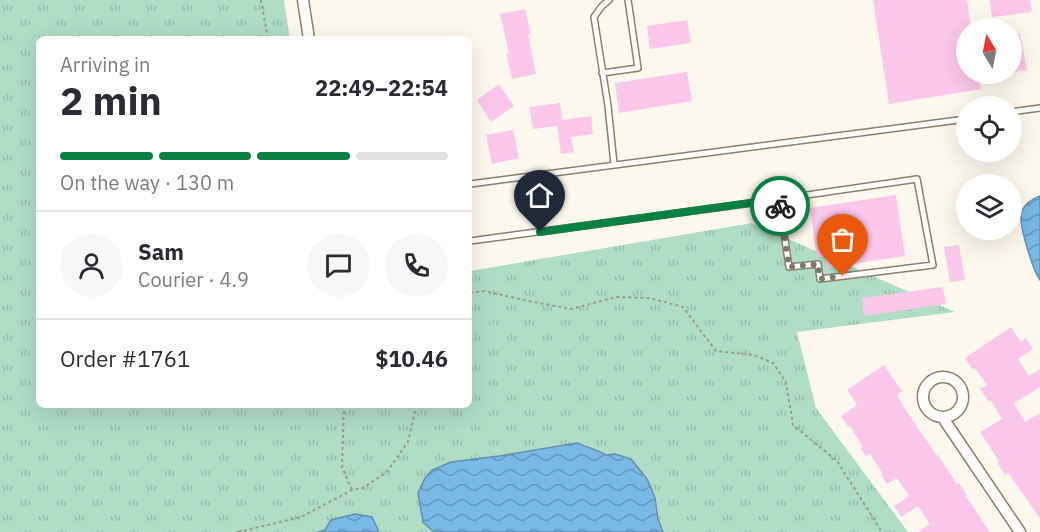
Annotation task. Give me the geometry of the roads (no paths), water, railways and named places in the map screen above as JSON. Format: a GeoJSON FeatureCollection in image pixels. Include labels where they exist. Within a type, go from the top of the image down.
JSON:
{"type":"FeatureCollection","features":[{"type":"Feature","properties":{"kind":"street"},"geometry":{"type":"LineString","coordinates":[[303,0],[309,36]]}},
{"type":"Feature","properties":{"kind":"street"},"geometry":{"type":"LineString","coordinates":[[943,418],[1020,532]]}},
{"type":"Feature","properties":{"kind":"lane"},"geometry":{"type":"LineString","coordinates":[[609,0],[594,17],[608,106],[614,164]]}},
{"type":"Feature","properties":{"kind":"lane"},"geometry":{"type":"LineString","coordinates":[[602,73],[638,68],[628,0]]}},
{"type":"Feature","properties":{"kind":"lane"},"geometry":{"type":"LineString","coordinates":[[1022,110],[1040,108]]}},
{"type":"Feature","properties":{"kind":"lane"},"geometry":{"type":"LineString","coordinates":[[472,184],[956,120]]}},
{"type":"Feature","properties":{"kind":"lane"},"geometry":{"type":"LineString","coordinates":[[472,241],[917,179],[933,265],[820,279],[818,264],[789,267],[779,199]]}},
{"type":"Feature","properties":{"kind":"water"},"geometry":{"type":"Polygon","coordinates":[[[1040,196],[1040,280],[1028,249],[1022,223],[1023,209],[1033,199],[1040,196]]]}},
{"type":"Feature","properties":{"kind":"water"},"geometry":{"type":"Polygon","coordinates":[[[577,443],[606,455],[615,454],[631,459],[647,479],[655,498],[658,519],[663,532],[434,532],[423,522],[418,493],[425,478],[432,470],[451,462],[577,443]]]}},
{"type":"Feature","properties":{"kind":"water"},"geometry":{"type":"Polygon","coordinates":[[[355,514],[372,517],[379,532],[318,532],[325,530],[331,520],[355,514]]]}}]}
